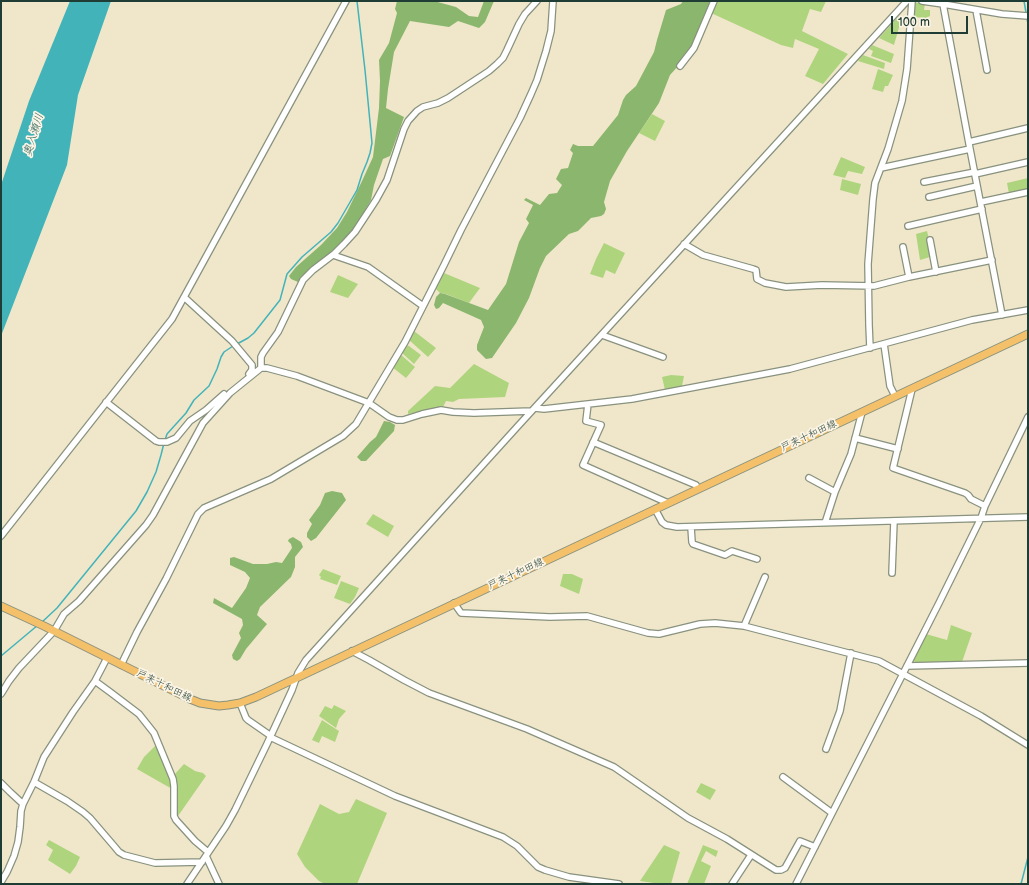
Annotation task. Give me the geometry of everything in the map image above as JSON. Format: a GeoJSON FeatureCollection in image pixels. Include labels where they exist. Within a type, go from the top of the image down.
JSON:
{"type":"FeatureCollection","features":[{"type":"Feature","properties":{"kind":"main road","name":"戸来十和田線"},"geometry":{"type":"LineString","coordinates":[[1,606],[44,626],[168,689],[200,703],[219,706],[240,703],[256,697],[1028,334]]}},
{"type":"Feature","properties":{"kind":"street"},"geometry":{"type":"LineString","coordinates":[[1,536],[172,319],[346,1]]}},
{"type":"Feature","properties":{"kind":"street"},"geometry":{"type":"LineString","coordinates":[[261,368],[260,361],[262,353],[278,332],[303,280],[313,270],[334,255],[355,232],[383,188],[408,121],[423,107],[448,98],[497,64],[505,54],[525,14],[537,1]]}},
{"type":"Feature","properties":{"kind":"street"},"geometry":{"type":"LineString","coordinates":[[121,665],[198,514],[204,508],[271,479],[301,462],[342,436],[356,424],[424,306],[461,230],[520,118],[537,80],[546,51],[551,30],[553,1]]}},
{"type":"Feature","properties":{"kind":"street"},"geometry":{"type":"LineString","coordinates":[[680,66],[694,48],[714,1]]}},
{"type":"Feature","properties":{"kind":"street"},"geometry":{"type":"LineString","coordinates":[[187,884],[235,810],[271,737],[301,666],[907,1]]}},
{"type":"Feature","properties":{"kind":"street"},"geometry":{"type":"LineString","coordinates":[[870,348],[868,325],[868,264],[873,199],[875,183],[888,149],[902,101],[907,69],[912,1]]}},
{"type":"Feature","properties":{"kind":"street"},"geometry":{"type":"LineString","coordinates":[[922,1],[1002,14],[1026,16]]}},
{"type":"Feature","properties":{"kind":"street"},"geometry":{"type":"LineString","coordinates":[[943,4],[1002,315]]}},
{"type":"Feature","properties":{"kind":"street"},"geometry":{"type":"LineString","coordinates":[[976,10],[987,70]]}},
{"type":"Feature","properties":{"kind":"street"},"geometry":{"type":"LineString","coordinates":[[969,142],[1028,128]]}},
{"type":"Feature","properties":{"kind":"street"},"geometry":{"type":"LineString","coordinates":[[881,168],[970,149]]}},
{"type":"Feature","properties":{"kind":"street"},"geometry":{"type":"LineString","coordinates":[[924,182],[1028,162]]}},
{"type":"Feature","properties":{"kind":"street"},"geometry":{"type":"LineString","coordinates":[[929,197],[977,186]]}},
{"type":"Feature","properties":{"kind":"street"},"geometry":{"type":"LineString","coordinates":[[980,202],[1028,192]]}},
{"type":"Feature","properties":{"kind":"street"},"geometry":{"type":"LineString","coordinates":[[908,226],[982,209]]}},
{"type":"Feature","properties":{"kind":"street"},"geometry":{"type":"LineString","coordinates":[[930,240],[936,272]]}},
{"type":"Feature","properties":{"kind":"street"},"geometry":{"type":"LineString","coordinates":[[684,244],[703,255],[756,270],[758,279],[764,283],[786,287],[822,285],[874,286],[909,277],[992,260]]}},
{"type":"Feature","properties":{"kind":"street"},"geometry":{"type":"LineString","coordinates":[[903,248],[909,277]]}},
{"type":"Feature","properties":{"kind":"street"},"geometry":{"type":"LineString","coordinates":[[334,255],[368,267],[424,306]]}},
{"type":"Feature","properties":{"kind":"street"},"geometry":{"type":"LineString","coordinates":[[184,297],[236,346],[252,365],[252,370],[244,381]]}},
{"type":"Feature","properties":{"kind":"street"},"geometry":{"type":"LineString","coordinates":[[1,694],[9,681],[20,668],[54,632],[64,614],[78,601],[146,525],[157,509],[203,423],[232,391],[261,368],[297,376],[369,402],[389,417],[397,420],[403,420],[441,410],[474,413],[544,410],[646,396],[790,369],[972,320],[1028,310]]}},
{"type":"Feature","properties":{"kind":"street"},"geometry":{"type":"LineString","coordinates":[[602,334],[662,357]]}},
{"type":"Feature","properties":{"kind":"street"},"geometry":{"type":"LineString","coordinates":[[884,344],[890,386],[895,396]]}},
{"type":"Feature","properties":{"kind":"street"},"geometry":{"type":"LineString","coordinates":[[912,389],[893,468],[965,493],[968,495],[970,500],[985,506]]}},
{"type":"Feature","properties":{"kind":"street"},"geometry":{"type":"LineString","coordinates":[[106,402],[150,437],[159,442],[165,442],[176,438],[190,421],[228,392],[232,391]]}},
{"type":"Feature","properties":{"kind":"street"},"geometry":{"type":"LineString","coordinates":[[588,404],[586,421],[601,425],[583,465],[668,503]]}},
{"type":"Feature","properties":{"kind":"street"},"geometry":{"type":"LineString","coordinates":[[825,522],[835,492],[851,454],[862,412]]}},
{"type":"Feature","properties":{"kind":"street"},"geometry":{"type":"LineString","coordinates":[[796,884],[939,603],[1028,417]]}},
{"type":"Feature","properties":{"kind":"street"},"geometry":{"type":"LineString","coordinates":[[855,438],[898,449]]}},
{"type":"Feature","properties":{"kind":"street"},"geometry":{"type":"LineString","coordinates":[[593,442],[696,485],[697,489]]}},
{"type":"Feature","properties":{"kind":"street"},"geometry":{"type":"LineString","coordinates":[[809,478],[835,492]]}},
{"type":"Feature","properties":{"kind":"street"},"geometry":{"type":"LineString","coordinates":[[655,509],[662,522],[666,525],[677,527],[1028,517]]}},
{"type":"Feature","properties":{"kind":"street"},"geometry":{"type":"LineString","coordinates":[[892,573],[894,521]]}},
{"type":"Feature","properties":{"kind":"street"},"geometry":{"type":"LineString","coordinates":[[692,527],[693,544],[725,555],[732,551],[757,559]]}},
{"type":"Feature","properties":{"kind":"street"},"geometry":{"type":"LineString","coordinates":[[744,626],[765,577]]}},
{"type":"Feature","properties":{"kind":"street"},"geometry":{"type":"LineString","coordinates":[[454,603],[461,613],[550,617],[587,616],[648,633],[659,634],[700,624],[715,623],[744,626],[879,661],[981,716],[1028,745]]}},
{"type":"Feature","properties":{"kind":"street"},"geometry":{"type":"LineString","coordinates":[[352,651],[429,693],[527,730],[614,767],[688,818],[727,839],[776,870],[785,868],[800,840],[815,847]]}},
{"type":"Feature","properties":{"kind":"street"},"geometry":{"type":"LineString","coordinates":[[826,749],[840,712],[851,653]]}},
{"type":"Feature","properties":{"kind":"street"},"geometry":{"type":"LineString","coordinates":[[1,882],[14,856],[18,842],[23,804],[44,757],[95,681],[107,658]]}},
{"type":"Feature","properties":{"kind":"street"},"geometry":{"type":"LineString","coordinates":[[907,666],[1028,663]]}},
{"type":"Feature","properties":{"kind":"street"},"geometry":{"type":"LineString","coordinates":[[95,681],[139,714],[154,733],[174,786],[174,816],[207,854],[220,884]]}},
{"type":"Feature","properties":{"kind":"street"},"geometry":{"type":"LineString","coordinates":[[240,703],[246,718],[271,737],[395,796],[503,837],[517,846],[538,867],[569,877],[618,884]]}},
{"type":"Feature","properties":{"kind":"street"},"geometry":{"type":"LineString","coordinates":[[783,777],[832,813]]}},
{"type":"Feature","properties":{"kind":"street"},"geometry":{"type":"LineString","coordinates":[[34,782],[83,812],[119,852],[124,855],[155,863],[202,862]]}},
{"type":"Feature","properties":{"kind":"street"},"geometry":{"type":"LineString","coordinates":[[1,783],[23,804]]}},
{"type":"Feature","properties":{"kind":"street"},"geometry":{"type":"LineString","coordinates":[[732,884],[751,855]]}},
{"type":"Feature","properties":{"kind":"green space"},"geometry":{"type":"Polygon","coordinates":[[[397,1],[434,1],[456,7],[469,16],[478,17],[484,1],[494,1],[485,22],[479,28],[458,21],[449,27],[410,21],[394,52],[388,89],[386,108],[404,117],[390,156],[383,159],[374,185],[371,200],[351,234],[298,282],[291,279],[289,276],[296,267],[321,245],[337,228],[347,212],[373,157],[379,108],[379,60],[389,43],[397,13],[395,9],[397,1]]]}},
{"type":"Feature","properties":{"kind":"green space"},"geometry":{"type":"Polygon","coordinates":[[[683,1],[713,1],[699,35],[688,55],[670,75],[659,103],[627,151],[610,181],[604,202],[606,209],[604,214],[591,218],[578,231],[569,234],[546,256],[529,298],[516,323],[492,358],[486,359],[477,350],[477,345],[484,327],[481,320],[443,303],[436,309],[434,305],[436,297],[440,293],[445,294],[488,310],[506,284],[519,242],[529,223],[526,219],[533,205],[524,200],[526,198],[540,205],[549,194],[557,193],[562,185],[556,179],[561,169],[568,168],[573,153],[570,150],[573,144],[578,146],[593,146],[618,115],[623,100],[626,95],[636,86],[654,52],[666,10],[681,4],[683,1]]]}},
{"type":"Feature","properties":{"kind":"green space"},"geometry":{"type":"Polygon","coordinates":[[[717,1],[826,1],[821,12],[810,9],[802,31],[848,54],[823,84],[805,76],[819,49],[795,39],[793,48],[781,45],[711,13],[717,1]]]}},
{"type":"Feature","properties":{"kind":"green space"},"geometry":{"type":"Polygon","coordinates":[[[914,2],[925,4],[924,10],[930,10],[930,16],[926,18],[914,17],[914,2]]]}},
{"type":"Feature","properties":{"kind":"green space"},"geometry":{"type":"Polygon","coordinates":[[[898,17],[900,24],[894,45],[879,38],[898,17]]]}},
{"type":"Feature","properties":{"kind":"green space"},"geometry":{"type":"Polygon","coordinates":[[[872,45],[894,54],[891,63],[871,56],[873,51],[869,49],[872,45]]]}},
{"type":"Feature","properties":{"kind":"green space"},"geometry":{"type":"Polygon","coordinates":[[[863,55],[885,63],[884,69],[858,61],[863,55]]]}},
{"type":"Feature","properties":{"kind":"green space"},"geometry":{"type":"Polygon","coordinates":[[[878,69],[893,75],[888,86],[885,86],[883,92],[872,89],[878,69]]]}},
{"type":"Feature","properties":{"kind":"green space"},"geometry":{"type":"Polygon","coordinates":[[[652,114],[665,121],[655,141],[639,133],[652,114]]]}},
{"type":"Feature","properties":{"kind":"green space"},"geometry":{"type":"Polygon","coordinates":[[[841,157],[865,167],[862,174],[848,171],[845,178],[833,175],[841,157]]]}},
{"type":"Feature","properties":{"kind":"green space"},"geometry":{"type":"Polygon","coordinates":[[[1028,178],[1028,190],[1009,194],[1007,183],[1028,178]]]}},
{"type":"Feature","properties":{"kind":"green space"},"geometry":{"type":"Polygon","coordinates":[[[842,179],[861,184],[858,195],[840,190],[842,179]]]}},
{"type":"Feature","properties":{"kind":"green space"},"geometry":{"type":"Polygon","coordinates":[[[927,231],[930,257],[920,260],[916,234],[927,231]]]}},
{"type":"Feature","properties":{"kind":"green space"},"geometry":{"type":"Polygon","coordinates":[[[604,243],[625,253],[615,274],[606,270],[603,278],[590,274],[604,243]]]}},
{"type":"Feature","properties":{"kind":"green space"},"geometry":{"type":"Polygon","coordinates":[[[444,273],[480,288],[469,303],[440,293],[435,288],[444,273]]]}},
{"type":"Feature","properties":{"kind":"green space"},"geometry":{"type":"Polygon","coordinates":[[[338,275],[358,284],[348,298],[330,292],[338,275]]]}},
{"type":"Feature","properties":{"kind":"green space"},"geometry":{"type":"Polygon","coordinates":[[[414,331],[436,348],[428,357],[409,340],[414,331]]]}},
{"type":"Feature","properties":{"kind":"green space"},"geometry":{"type":"Polygon","coordinates":[[[406,345],[421,355],[414,364],[401,352],[406,345]]]}},
{"type":"Feature","properties":{"kind":"green space"},"geometry":{"type":"Polygon","coordinates":[[[400,354],[415,367],[406,378],[392,367],[400,354]]]}},
{"type":"Feature","properties":{"kind":"green space"},"geometry":{"type":"Polygon","coordinates":[[[474,364],[509,383],[505,397],[459,399],[453,402],[446,401],[443,407],[408,414],[408,411],[435,386],[450,388],[474,364]]]}},
{"type":"Feature","properties":{"kind":"green space"},"geometry":{"type":"Polygon","coordinates":[[[671,375],[684,376],[682,386],[665,390],[662,377],[671,375]]]}},
{"type":"Feature","properties":{"kind":"green space"},"geometry":{"type":"Polygon","coordinates":[[[384,421],[395,425],[394,431],[366,461],[361,461],[357,457],[376,437],[384,421]]]}},
{"type":"Feature","properties":{"kind":"green space"},"geometry":{"type":"Polygon","coordinates":[[[332,491],[342,493],[346,500],[316,538],[311,541],[307,537],[307,533],[312,524],[309,520],[320,505],[325,493],[332,491]]]}},
{"type":"Feature","properties":{"kind":"green space"},"geometry":{"type":"Polygon","coordinates":[[[373,514],[394,526],[388,537],[366,524],[373,514]]]}},
{"type":"Feature","properties":{"kind":"green space"},"geometry":{"type":"Polygon","coordinates":[[[293,537],[301,542],[303,547],[295,557],[295,567],[291,577],[260,607],[257,615],[267,624],[237,661],[233,659],[232,655],[241,638],[239,633],[243,625],[242,619],[213,603],[214,598],[232,608],[246,588],[250,578],[245,572],[230,565],[230,558],[234,557],[253,564],[267,564],[276,562],[282,563],[292,548],[288,541],[293,537]]]}},
{"type":"Feature","properties":{"kind":"green space"},"geometry":{"type":"Polygon","coordinates":[[[323,569],[341,576],[337,585],[320,579],[321,577],[319,575],[323,569]]]}},
{"type":"Feature","properties":{"kind":"green space"},"geometry":{"type":"Polygon","coordinates":[[[563,574],[572,574],[583,579],[579,594],[560,586],[563,574]]]}},
{"type":"Feature","properties":{"kind":"green space"},"geometry":{"type":"Polygon","coordinates":[[[341,581],[359,588],[350,604],[334,598],[341,581]]]}},
{"type":"Feature","properties":{"kind":"green space"},"geometry":{"type":"Polygon","coordinates":[[[951,625],[972,633],[962,662],[916,663],[913,660],[926,634],[947,640],[951,625]]]}},
{"type":"Feature","properties":{"kind":"green space"},"geometry":{"type":"Polygon","coordinates":[[[334,705],[346,711],[339,719],[336,728],[319,716],[325,706],[332,709],[334,705]]]}},
{"type":"Feature","properties":{"kind":"green space"},"geometry":{"type":"Polygon","coordinates":[[[322,720],[339,731],[335,742],[322,736],[319,743],[312,740],[322,720]]]}},
{"type":"Feature","properties":{"kind":"green space"},"geometry":{"type":"Polygon","coordinates":[[[156,745],[172,783],[172,789],[137,769],[144,757],[156,745]]]}},
{"type":"Feature","properties":{"kind":"green space"},"geometry":{"type":"Polygon","coordinates":[[[184,764],[206,776],[178,816],[176,815],[177,784],[174,775],[184,764]]]}},
{"type":"Feature","properties":{"kind":"green space"},"geometry":{"type":"Polygon","coordinates":[[[701,783],[716,790],[710,800],[696,792],[701,783]]]}},
{"type":"Feature","properties":{"kind":"green space"},"geometry":{"type":"Polygon","coordinates":[[[356,799],[387,813],[357,884],[325,884],[319,881],[305,867],[297,854],[320,804],[339,814],[349,812],[356,799]]]}},
{"type":"Feature","properties":{"kind":"green space"},"geometry":{"type":"Polygon","coordinates":[[[49,840],[80,857],[70,874],[48,860],[53,850],[46,845],[49,840]]]}},
{"type":"Feature","properties":{"kind":"green space"},"geometry":{"type":"Polygon","coordinates":[[[664,845],[680,852],[671,884],[640,881],[664,845]]]}},
{"type":"Feature","properties":{"kind":"green space"},"geometry":{"type":"Polygon","coordinates":[[[703,845],[718,851],[716,857],[706,851],[701,861],[711,866],[704,884],[687,884],[703,845]]]}},
{"type":"Feature","properties":{"kind":"water","name":"奥入瀬川"},"geometry":{"type":"Polygon","coordinates":[[[70,1],[111,1],[78,95],[67,165],[1,336],[1,185],[29,101],[70,1]]]}},
{"type":"Feature","properties":{"kind":"waterway"},"geometry":{"type":"LineString","coordinates":[[237,344],[254,333],[280,300],[287,274],[302,257],[331,232],[338,223],[357,190],[367,162],[372,143],[357,1]]}},
{"type":"Feature","properties":{"kind":"waterway"},"geometry":{"type":"LineString","coordinates":[[1024,1],[1028,24]]}},
{"type":"Feature","properties":{"kind":"waterway"},"geometry":{"type":"LineString","coordinates":[[165,440],[167,434],[186,413],[194,400],[209,386],[221,357],[224,352],[233,346]]}},
{"type":"Feature","properties":{"kind":"waterway"},"geometry":{"type":"LineString","coordinates":[[41,623],[57,608],[136,511],[156,472],[164,443]]}},
{"type":"Feature","properties":{"kind":"waterway"},"geometry":{"type":"LineString","coordinates":[[1,656],[38,625]]}},
{"type":"Feature","properties":{"kind":"waterway"},"geometry":{"type":"LineString","coordinates":[[1021,884],[1028,857]]}}]}
